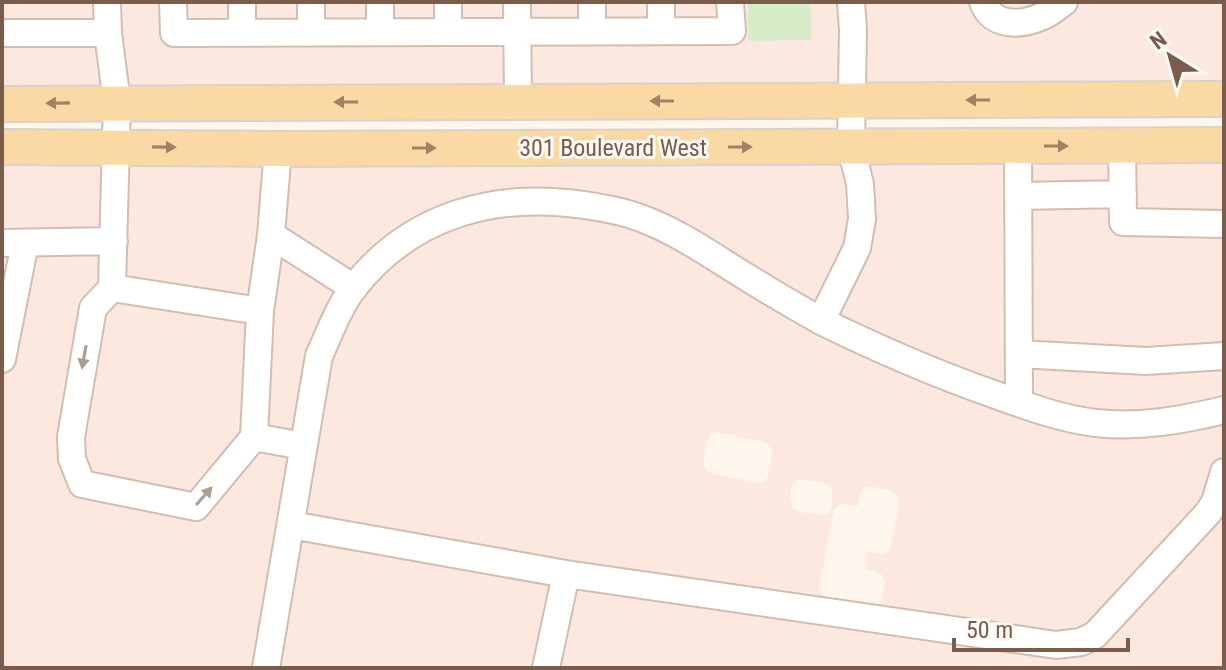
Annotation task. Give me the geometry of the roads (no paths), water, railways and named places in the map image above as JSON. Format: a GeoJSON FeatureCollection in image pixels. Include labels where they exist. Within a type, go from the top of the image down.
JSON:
{"type":"FeatureCollection","features":[{"type":"Feature","properties":{"kind":"main road","name":"301 Boulevard West"},"geometry":{"type":"LineString","coordinates":[[2,104],[1224,99]]}},
{"type":"Feature","properties":{"kind":"main road","name":"301 Boulevard West"},"geometry":{"type":"LineString","coordinates":[[2,147],[278,149],[1224,145]]}},
{"type":"Feature","properties":{"kind":"street"},"geometry":{"type":"LineString","coordinates":[[107,2],[117,103],[112,288],[93,308],[71,437],[72,459],[82,484],[196,507],[254,437],[260,311],[271,235],[278,149]]}},
{"type":"Feature","properties":{"kind":"street"},"geometry":{"type":"LineString","coordinates":[[173,2],[174,33],[732,31],[730,2]]}},
{"type":"Feature","properties":{"kind":"street"},"geometry":{"type":"LineString","coordinates":[[242,2],[242,33]]}},
{"type":"Feature","properties":{"kind":"street"},"geometry":{"type":"LineString","coordinates":[[311,2],[311,33]]}},
{"type":"Feature","properties":{"kind":"street"},"geometry":{"type":"LineString","coordinates":[[380,2],[380,32]]}},
{"type":"Feature","properties":{"kind":"street"},"geometry":{"type":"LineString","coordinates":[[448,2],[448,32]]}},
{"type":"Feature","properties":{"kind":"street"},"geometry":{"type":"LineString","coordinates":[[517,2],[518,101]]}},
{"type":"Feature","properties":{"kind":"street"},"geometry":{"type":"LineString","coordinates":[[592,2],[592,31]]}},
{"type":"Feature","properties":{"kind":"street"},"geometry":{"type":"LineString","coordinates":[[661,2],[661,31]]}},
{"type":"Feature","properties":{"kind":"street"},"geometry":{"type":"LineString","coordinates":[[821,321],[857,248],[862,219],[860,184],[851,147],[851,2]]}},
{"type":"Feature","properties":{"kind":"street"},"geometry":{"type":"LineString","coordinates":[[983,2],[988,14],[1002,22],[1023,22],[1044,16],[1064,2]]}},
{"type":"Feature","properties":{"kind":"street"},"geometry":{"type":"LineString","coordinates":[[2,33],[108,33]]}},
{"type":"Feature","properties":{"kind":"street"},"geometry":{"type":"LineString","coordinates":[[1122,146],[1123,222],[1224,224]]}},
{"type":"Feature","properties":{"kind":"street"},"geometry":{"type":"LineString","coordinates":[[1018,147],[1019,403]]}},
{"type":"Feature","properties":{"kind":"street"},"geometry":{"type":"LineString","coordinates":[[1019,196],[1123,194]]}},
{"type":"Feature","properties":{"kind":"street"},"geometry":{"type":"LineString","coordinates":[[266,668],[319,356],[335,320],[354,288],[373,265],[396,245],[446,218],[482,206],[559,201],[602,207],[645,219],[674,232],[821,321],[864,342],[929,371],[1059,416],[1098,423],[1140,424],[1177,421],[1224,410]]}},
{"type":"Feature","properties":{"kind":"street"},"geometry":{"type":"LineString","coordinates":[[271,235],[354,288]]}},
{"type":"Feature","properties":{"kind":"street"},"geometry":{"type":"LineString","coordinates":[[2,359],[13,243],[114,241]]}},
{"type":"Feature","properties":{"kind":"street"},"geometry":{"type":"LineString","coordinates":[[112,288],[260,311]]}},
{"type":"Feature","properties":{"kind":"street"},"geometry":{"type":"LineString","coordinates":[[1019,354],[1146,361],[1224,356]]}},
{"type":"Feature","properties":{"kind":"street"},"geometry":{"type":"LineString","coordinates":[[254,437],[303,446]]}},
{"type":"Feature","properties":{"kind":"street"},"geometry":{"type":"LineString","coordinates":[[291,525],[566,574],[1069,645],[1095,635],[1208,513],[1215,502],[1224,472]]}},
{"type":"Feature","properties":{"kind":"street"},"geometry":{"type":"LineString","coordinates":[[546,668],[566,574]]}}]}
